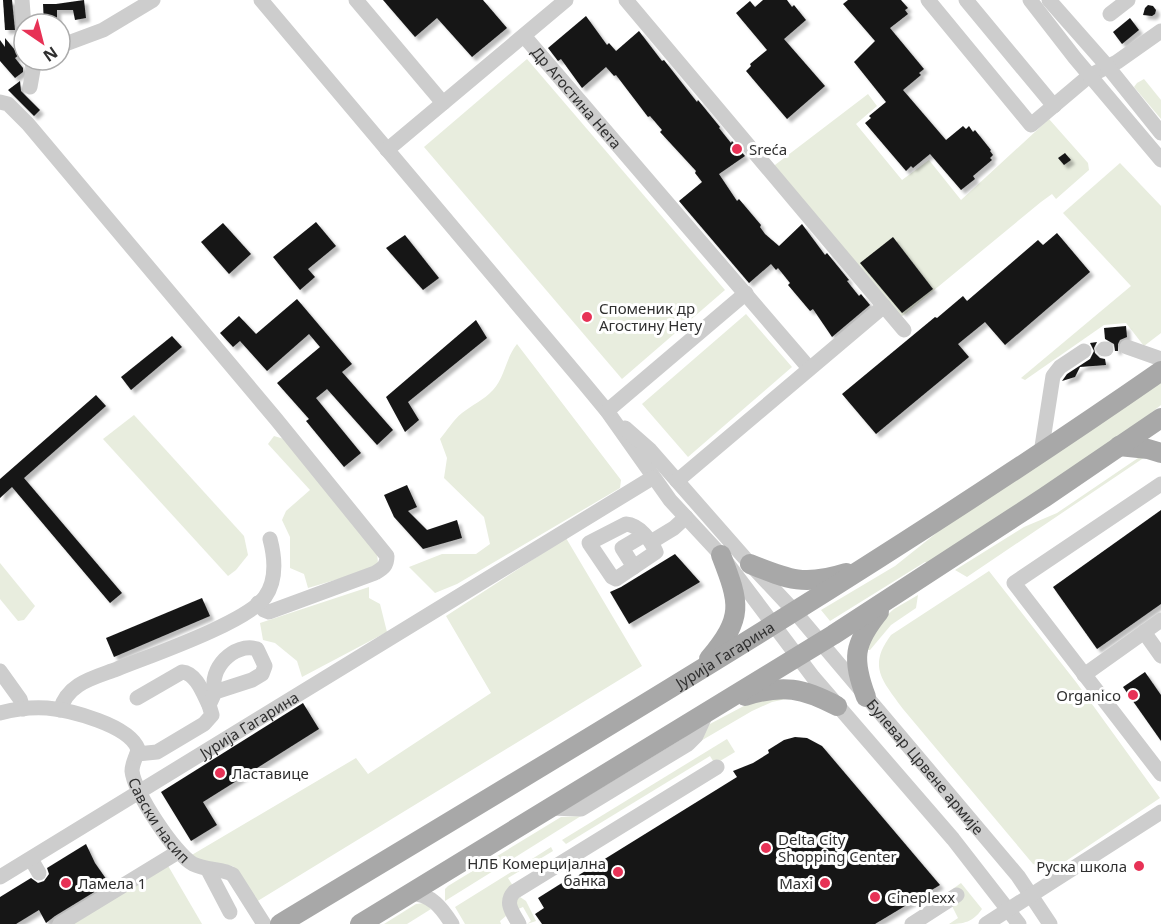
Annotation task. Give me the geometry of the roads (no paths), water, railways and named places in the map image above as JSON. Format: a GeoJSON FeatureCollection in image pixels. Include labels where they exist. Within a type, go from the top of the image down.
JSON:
{"type":"FeatureCollection","features":[{"type":"Feature","properties":{"kind":"main road","name":"Јурија Гагарина"},"geometry":{"type":"LineString","coordinates":[[280,924],[795,612],[1041,453],[1161,370]]}},
{"type":"Feature","properties":{"kind":"main road"},"geometry":{"type":"LineString","coordinates":[[360,924],[821,643],[1161,417]]}},
{"type":"Feature","properties":{"kind":"main road"},"geometry":{"type":"LineString","coordinates":[[1119,446],[1148,449],[1161,453]]}},
{"type":"Feature","properties":{"kind":"main road"},"geometry":{"type":"LineString","coordinates":[[698,672],[724,642],[735,619],[733,590],[721,555]]}},
{"type":"Feature","properties":{"kind":"main road"},"geometry":{"type":"LineString","coordinates":[[750,564],[786,578],[804,581],[844,574],[868,565]]}},
{"type":"Feature","properties":{"kind":"main road"},"geometry":{"type":"LineString","coordinates":[[866,698],[857,670],[857,646],[869,624],[892,597]]}},
{"type":"Feature","properties":{"kind":"main road"},"geometry":{"type":"LineString","coordinates":[[713,708],[760,691],[785,688],[801,690],[837,706]]}},
{"type":"Feature","properties":{"kind":"street"},"geometry":{"type":"LineString","coordinates":[[72,42],[103,30],[153,0]]}},
{"type":"Feature","properties":{"kind":"street"},"geometry":{"type":"LineString","coordinates":[[261,0],[607,411],[652,478],[721,555],[774,624]]}},
{"type":"Feature","properties":{"kind":"street"},"geometry":{"type":"LineString","coordinates":[[356,0],[443,103]]}},
{"type":"Feature","properties":{"kind":"street"},"geometry":{"type":"LineString","coordinates":[[626,0],[904,330]]}},
{"type":"Feature","properties":{"kind":"street"},"geometry":{"type":"LineString","coordinates":[[928,0],[1031,125],[1089,76],[1108,67],[1161,31]]}},
{"type":"Feature","properties":{"kind":"street"},"geometry":{"type":"LineString","coordinates":[[966,0],[1054,106]]}},
{"type":"Feature","properties":{"kind":"street"},"geometry":{"type":"LineString","coordinates":[[1030,0],[1089,76],[1161,160]]}},
{"type":"Feature","properties":{"kind":"street"},"geometry":{"type":"LineString","coordinates":[[1049,0],[1108,67],[1161,133]]}},
{"type":"Feature","properties":{"kind":"street"},"geometry":{"type":"LineString","coordinates":[[1110,14],[1128,0]]}},
{"type":"Feature","properties":{"kind":"street"},"geometry":{"type":"LineString","coordinates":[[524,36],[556,3]]}},
{"type":"Feature","properties":{"kind":"street","name":"Др Агостина Нета"},"geometry":{"type":"LineString","coordinates":[[387,150],[524,36],[809,368]]}},
{"type":"Feature","properties":{"kind":"street"},"geometry":{"type":"LineString","coordinates":[[30,87],[33,72]]}},
{"type":"Feature","properties":{"kind":"street"},"geometry":{"type":"LineString","coordinates":[[0,102],[8,104],[28,124],[276,419],[387,556],[387,563],[383,569],[375,573],[269,612],[258,603]]}},
{"type":"Feature","properties":{"kind":"street"},"geometry":{"type":"LineString","coordinates":[[607,411],[746,293]]}},
{"type":"Feature","properties":{"kind":"street"},"geometry":{"type":"LineString","coordinates":[[676,481],[884,306]]}},
{"type":"Feature","properties":{"kind":"street"},"geometry":{"type":"LineString","coordinates":[[1127,347],[1161,359]]}},
{"type":"Feature","properties":{"kind":"street"},"geometry":{"type":"LineString","coordinates":[[1041,453],[1053,376],[1060,367],[1084,351]]}},
{"type":"Feature","properties":{"kind":"street"},"geometry":{"type":"LineString","coordinates":[[607,411],[650,450],[795,612]]}},
{"type":"Feature","properties":{"kind":"street","name":"Јурија Гагарина"},"geometry":{"type":"LineString","coordinates":[[0,877],[139,791],[292,704],[652,478]]}},
{"type":"Feature","properties":{"kind":"street"},"geometry":{"type":"LineString","coordinates":[[1161,484],[1014,584],[1161,774]]}},
{"type":"Feature","properties":{"kind":"street"},"geometry":{"type":"LineString","coordinates":[[634,567],[622,548],[674,528],[686,517]]}},
{"type":"Feature","properties":{"kind":"street"},"geometry":{"type":"LineString","coordinates":[[626,524],[631,524],[656,550],[656,553],[634,567],[616,579],[613,578],[588,543],[626,524]]}},
{"type":"Feature","properties":{"kind":"street"},"geometry":{"type":"LineString","coordinates":[[60,710],[67,693],[87,680],[193,639],[246,613],[264,598],[272,579],[275,558],[270,539]]}},
{"type":"Feature","properties":{"kind":"street","name":"Булевар Црвене армије"},"geometry":{"type":"LineString","coordinates":[[795,612],[1032,895],[1050,924]]}},
{"type":"Feature","properties":{"kind":"street"},"geometry":{"type":"LineString","coordinates":[[1084,675],[1136,633],[1161,620]]}},
{"type":"Feature","properties":{"kind":"street","name":"Булевар Црвене армије"},"geometry":{"type":"LineString","coordinates":[[774,624],[797,657],[837,706],[953,838],[1019,924]]}},
{"type":"Feature","properties":{"kind":"street"},"geometry":{"type":"LineString","coordinates":[[1136,633],[1161,656]]}},
{"type":"Feature","properties":{"kind":"street"},"geometry":{"type":"LineString","coordinates":[[0,671],[20,699],[23,709]]}},
{"type":"Feature","properties":{"kind":"street"},"geometry":{"type":"LineString","coordinates":[[137,754],[157,752],[204,724],[212,715],[212,698],[188,673],[182,672],[138,698]]}},
{"type":"Feature","properties":{"kind":"street","name":"Савски насип"},"geometry":{"type":"LineString","coordinates":[[0,713],[23,709],[60,710],[91,718],[124,732],[136,743],[137,754],[132,771],[139,791],[178,852],[193,864],[208,870],[228,872],[233,875],[264,924]]}},
{"type":"Feature","properties":{"kind":"street"},"geometry":{"type":"LineString","coordinates":[[519,924],[510,909],[508,900],[514,892],[717,767]]}},
{"type":"Feature","properties":{"kind":"street"},"geometry":{"type":"LineString","coordinates":[[986,924],[1161,812]]}},
{"type":"Feature","properties":{"kind":"street"},"geometry":{"type":"LineString","coordinates":[[60,924],[178,852]]}},
{"type":"Feature","properties":{"kind":"street"},"geometry":{"type":"LineString","coordinates":[[31,859],[39,873]]}},
{"type":"Feature","properties":{"kind":"street"},"geometry":{"type":"LineString","coordinates":[[208,870],[230,912]]}},
{"type":"Feature","properties":{"kind":"street"},"geometry":{"type":"LineString","coordinates":[[440,906],[438,892],[442,874]]}},
{"type":"Feature","properties":{"kind":"street"},"geometry":{"type":"LineString","coordinates":[[411,893],[421,894],[440,906],[452,924]]}},
{"type":"Feature","properties":{"kind":"street"},"geometry":{"type":"LineString","coordinates":[[912,924],[957,895]]}},
{"type":"Feature","properties":{"kind":"place","name":"Sreća"},"geometry":{"type":"Point","coordinates":[737,149]}},
{"type":"Feature","properties":{"kind":"place","name":"Споменик др Агостину Нету"},"geometry":{"type":"Point","coordinates":[587,317]}},
{"type":"Feature","properties":{"kind":"place","name":"Organico"},"geometry":{"type":"Point","coordinates":[1133,695]}},
{"type":"Feature","properties":{"kind":"place","name":"Ластавице"},"geometry":{"type":"Point","coordinates":[220,773]}},
{"type":"Feature","properties":{"kind":"place","name":"Delta City Shopping Center"},"geometry":{"type":"Point","coordinates":[766,848]}},
{"type":"Feature","properties":{"kind":"place","name":"Руска школа"},"geometry":{"type":"Point","coordinates":[1139,866]}},
{"type":"Feature","properties":{"kind":"place","name":"НЛБ Комерцијална банка"},"geometry":{"type":"Point","coordinates":[618,872]}},
{"type":"Feature","properties":{"kind":"place","name":"Ламела 1"},"geometry":{"type":"Point","coordinates":[66,883]}},
{"type":"Feature","properties":{"kind":"place","name":"Maxi"},"geometry":{"type":"Point","coordinates":[825,883]}},
{"type":"Feature","properties":{"kind":"place","name":"Cineplexx"},"geometry":{"type":"Point","coordinates":[875,897]}}]}
